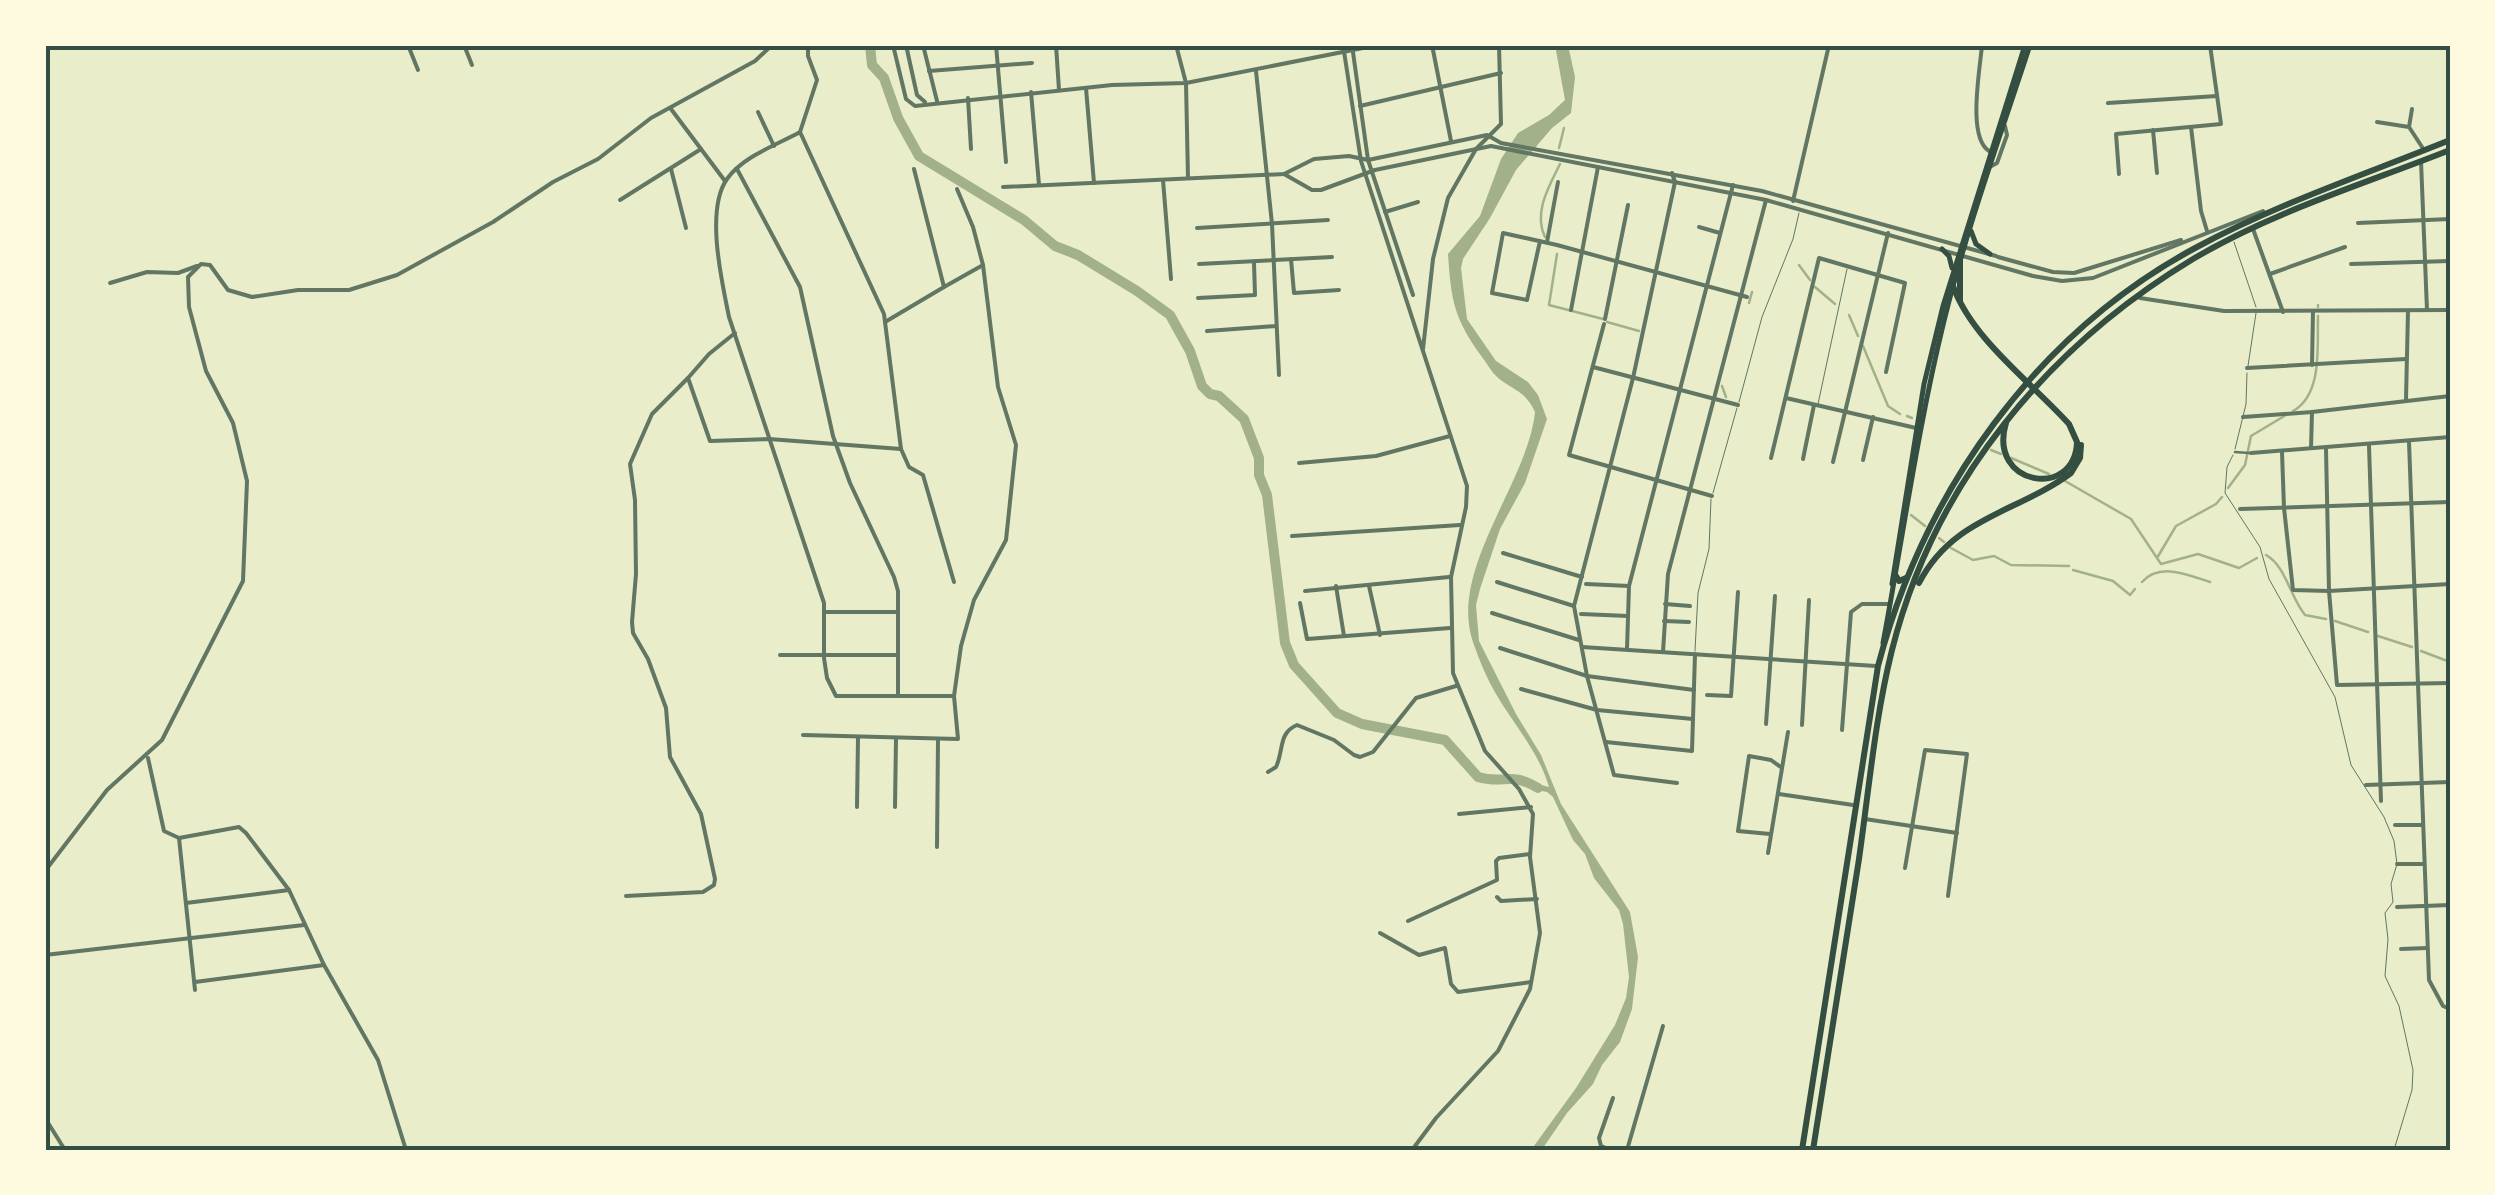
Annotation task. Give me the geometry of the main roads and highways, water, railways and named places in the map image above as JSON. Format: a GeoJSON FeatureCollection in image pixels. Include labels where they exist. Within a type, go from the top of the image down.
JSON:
{"type":"FeatureCollection","features":[{"type":"Feature","properties":{"kind":"highway"},"geometry":{"type":"LineString","coordinates":[[1802,1150],[1878,666],[1910,572],[1947,494],[1986,432],[2022,388],[2093,318],[2126,292],[2196,248],[2450,140]]}},
{"type":"Feature","properties":{"kind":"highway"},"geometry":{"type":"LineString","coordinates":[[1813,1150],[1892,648],[1923,561],[1974,464],[2024,398],[2095,328],[2136,296],[2252,229],[2450,150]]}},
{"type":"Feature","properties":{"kind":"highway"},"geometry":{"type":"LineString","coordinates":[[1960,253],[1960,306]]}},
{"type":"Feature","properties":{"kind":"highway"},"geometry":{"type":"LineString","coordinates":[[1953,286],[1960,306],[2074,433],[2075,456],[2064,472],[2031,478],[2018,472],[2006,458],[2004,428],[2024,398]]}},
{"type":"Feature","properties":{"kind":"highway"},"geometry":{"type":"LineString","coordinates":[[1892,648],[1918,585],[1944,547],[1964,530],[2058,482],[2076,467],[2081,447],[2078,432],[2038,392]]}},
{"type":"Feature","properties":{"kind":"highway"},"geometry":{"type":"LineString","coordinates":[[1896,576],[1901,581],[1910,572]]}},
{"type":"Feature","properties":{"kind":"main road"},"geometry":{"type":"LineString","coordinates":[[1890,603],[1892,570],[1952,273],[1971,226],[2028,45]]}},
{"type":"Feature","properties":{"kind":"main road"},"geometry":{"type":"LineString","coordinates":[[1878,666],[1919,429],[1964,234],[2028,45]]}},
{"type":"Feature","properties":{"kind":"main road"},"geometry":{"type":"LineString","coordinates":[[1971,226],[1976,244],[1993,255]]}},
{"type":"Feature","properties":{"kind":"main road"},"geometry":{"type":"LineString","coordinates":[[1949,244],[1959,241],[1964,234]]}},
{"type":"Feature","properties":{"kind":"main road"},"geometry":{"type":"LineString","coordinates":[[1942,250],[1950,257],[1952,273]]}},
{"type":"Feature","properties":{"kind":"main road"},"geometry":{"type":"LineString","coordinates":[[1960,253],[1973,258]]}},
{"type":"Feature","properties":{"kind":"waterway"},"geometry":{"type":"LineString","coordinates":[[870,45],[872,65],[884,78],[898,118],[919,156],[1024,220],[1055,246],[1078,255],[1170,315],[1190,351],[1202,386],[1244,419],[1259,458],[1259,475],[1267,495],[1285,643],[1294,665],[1337,713],[1362,724],[1445,740],[1478,777],[1520,780],[1538,788]]}},
{"type":"Feature","properties":{"kind":"waterway"},"geometry":{"type":"LineString","coordinates":[[1559,148],[1564,128]]}},
{"type":"Feature","properties":{"kind":"waterway"},"geometry":{"type":"LineString","coordinates":[[1545,237],[1542,209],[1560,164]]}},
{"type":"Feature","properties":{"kind":"waterway"},"geometry":{"type":"LineString","coordinates":[[1557,254],[1549,305],[1603,319]]}},
{"type":"Feature","properties":{"kind":"waterway"},"geometry":{"type":"LineString","coordinates":[[1799,265],[1810,280]]}},
{"type":"Feature","properties":{"kind":"waterway"},"geometry":{"type":"LineString","coordinates":[[1815,287],[1835,304]]}},
{"type":"Feature","properties":{"kind":"waterway"},"geometry":{"type":"LineString","coordinates":[[1749,303],[1752,292]]}},
{"type":"Feature","properties":{"kind":"waterway"},"geometry":{"type":"LineString","coordinates":[[1849,315],[1858,336]]}},
{"type":"Feature","properties":{"kind":"waterway"},"geometry":{"type":"LineString","coordinates":[[2293,411],[2303,403],[2314,381],[2318,316]]}},
{"type":"Feature","properties":{"kind":"waterway"},"geometry":{"type":"LineString","coordinates":[[1607,322],[1639,331]]}},
{"type":"Feature","properties":{"kind":"waterway"},"geometry":{"type":"LineString","coordinates":[[1863,346],[1888,406],[1900,414]]}},
{"type":"Feature","properties":{"kind":"waterway"},"geometry":{"type":"LineString","coordinates":[[1722,386],[1726,397]]}},
{"type":"Feature","properties":{"kind":"waterway"},"geometry":{"type":"LineString","coordinates":[[2228,488],[2245,465],[2251,436],[2286,415]]}},
{"type":"Feature","properties":{"kind":"waterway"},"geometry":{"type":"LineString","coordinates":[[1907,416],[1912,418]]}},
{"type":"Feature","properties":{"kind":"waterway"},"geometry":{"type":"LineString","coordinates":[[1991,450],[2001,454]]}},
{"type":"Feature","properties":{"kind":"waterway"},"geometry":{"type":"LineString","coordinates":[[2011,458],[2049,474]]}},
{"type":"Feature","properties":{"kind":"waterway"},"geometry":{"type":"LineString","coordinates":[[2065,481],[2131,519],[2161,564],[2198,554],[2239,568],[2257,558]]}},
{"type":"Feature","properties":{"kind":"waterway"},"geometry":{"type":"LineString","coordinates":[[2157,558],[2176,526],[2222,497]]}},
{"type":"Feature","properties":{"kind":"waterway"},"geometry":{"type":"LineString","coordinates":[[1911,515],[1925,526]]}},
{"type":"Feature","properties":{"kind":"waterway"},"geometry":{"type":"LineString","coordinates":[[1939,538],[1944,542]]}},
{"type":"Feature","properties":{"kind":"waterway"},"geometry":{"type":"LineString","coordinates":[[1951,548],[1973,560],[1994,556],[2011,565],[2069,566]]}},
{"type":"Feature","properties":{"kind":"waterway"},"geometry":{"type":"LineString","coordinates":[[2266,555],[2278,566],[2305,615],[2326,619]]}},
{"type":"Feature","properties":{"kind":"waterway"},"geometry":{"type":"LineString","coordinates":[[2073,570],[2113,581],[2130,595],[2135,589]]}},
{"type":"Feature","properties":{"kind":"waterway"},"geometry":{"type":"LineString","coordinates":[[2142,582],[2166,571],[2210,582]]}},
{"type":"Feature","properties":{"kind":"waterway"},"geometry":{"type":"LineString","coordinates":[[2335,621],[2368,632]]}},
{"type":"Feature","properties":{"kind":"waterway"},"geometry":{"type":"LineString","coordinates":[[2378,636],[2412,647]]}},
{"type":"Feature","properties":{"kind":"waterway"},"geometry":{"type":"LineString","coordinates":[[2421,651],[2450,662]]}}]}
